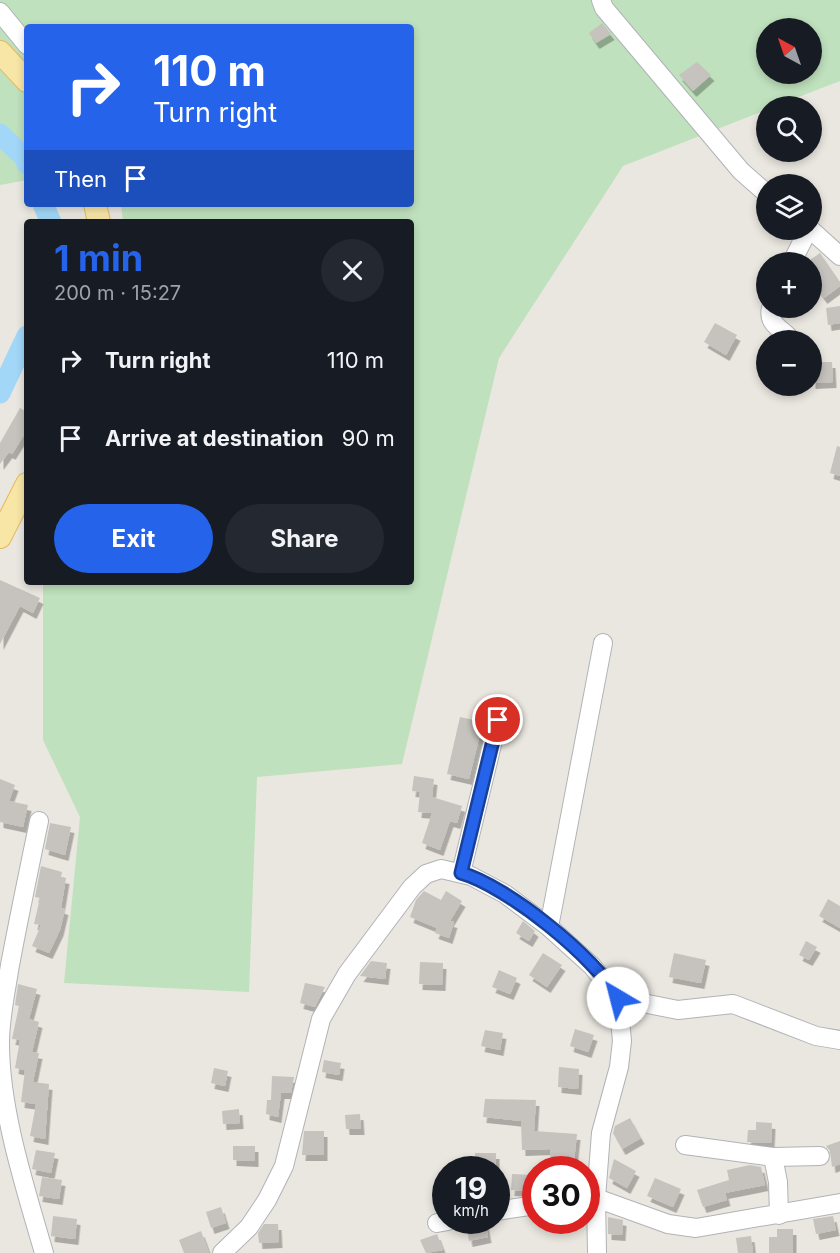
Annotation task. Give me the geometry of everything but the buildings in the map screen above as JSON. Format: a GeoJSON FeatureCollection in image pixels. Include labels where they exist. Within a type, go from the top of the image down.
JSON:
{"type":"FeatureCollection","features":[{"type":"Feature","properties":{"kind":"main road"},"geometry":{"type":"LineString","coordinates":[[0,52],[24,78]]}},
{"type":"Feature","properties":{"kind":"main road"},"geometry":{"type":"LineString","coordinates":[[0,537],[24,490]]}},
{"type":"Feature","properties":{"kind":"street"},"geometry":{"type":"LineString","coordinates":[[601,0],[604,8],[741,171],[756,184]]}},
{"type":"Feature","properties":{"kind":"street"},"geometry":{"type":"LineString","coordinates":[[0,12],[24,41]]}},
{"type":"Feature","properties":{"kind":"street"},"geometry":{"type":"LineString","coordinates":[[822,240],[840,256]]}},
{"type":"Feature","properties":{"kind":"street"},"geometry":{"type":"LineString","coordinates":[[770,318],[774,326],[784,330]]}},
{"type":"Feature","properties":{"kind":"street"},"geometry":{"type":"LineString","coordinates":[[549,927],[603,643]]}},
{"type":"Feature","properties":{"kind":"street"},"geometry":{"type":"LineString","coordinates":[[461,873],[498,720]]}},
{"type":"Feature","properties":{"kind":"street"},"geometry":{"type":"LineString","coordinates":[[39,821],[14,946],[0,1042],[2,1082],[26,1191],[44,1253]]}},
{"type":"Feature","properties":{"kind":"street"},"geometry":{"type":"LineString","coordinates":[[222,1253],[249,1227],[267,1200],[284,1166],[321,1019],[347,974],[418,880],[441,869],[461,873],[505,894],[549,927],[592,966],[618,998],[622,1041],[597,1156]]}},
{"type":"Feature","properties":{"kind":"street"},"geometry":{"type":"LineString","coordinates":[[618,998],[678,1010],[723,1003],[733,1004],[816,1036],[840,1040]]}},
{"type":"Feature","properties":{"kind":"street"},"geometry":{"type":"LineString","coordinates":[[685,1145],[774,1157],[820,1156]]}},
{"type":"Feature","properties":{"kind":"street"},"geometry":{"type":"LineString","coordinates":[[774,1157],[778,1182],[779,1215]]}},
{"type":"Feature","properties":{"kind":"street"},"geometry":{"type":"LineString","coordinates":[[600,1201],[668,1224],[696,1228],[840,1203]]}},
{"type":"Feature","properties":{"kind":"street"},"geometry":{"type":"LineString","coordinates":[[595,1234],[597,1253]]}},
{"type":"Feature","properties":{"kind":"green space"},"geometry":{"type":"Polygon","coordinates":[[[0,0],[840,0],[840,81],[801,96],[756,96],[756,114],[623,166],[499,358],[402,764],[257,777],[249,992],[64,983],[80,817],[43,740],[43,585],[414,585],[414,219],[123,219],[121,207],[414,207],[414,24],[24,24],[24,181],[0,185],[0,0]]]}},
{"type":"Feature","properties":{"kind":"waterway"},"geometry":{"type":"LineString","coordinates":[[0,134],[24,157]]}},
{"type":"Feature","properties":{"kind":"waterway"},"geometry":{"type":"LineString","coordinates":[[44,207],[50,219]]}},
{"type":"Feature","properties":{"kind":"waterway"},"geometry":{"type":"LineString","coordinates":[[0,393],[24,342]]}},
{"type":"Feature","properties":{"kind":"route"},"geometry":{"type":"LineString","coordinates":[[498,720],[461,873],[505,894],[549,927],[592,966],[612,987],[618,998]]}}]}
